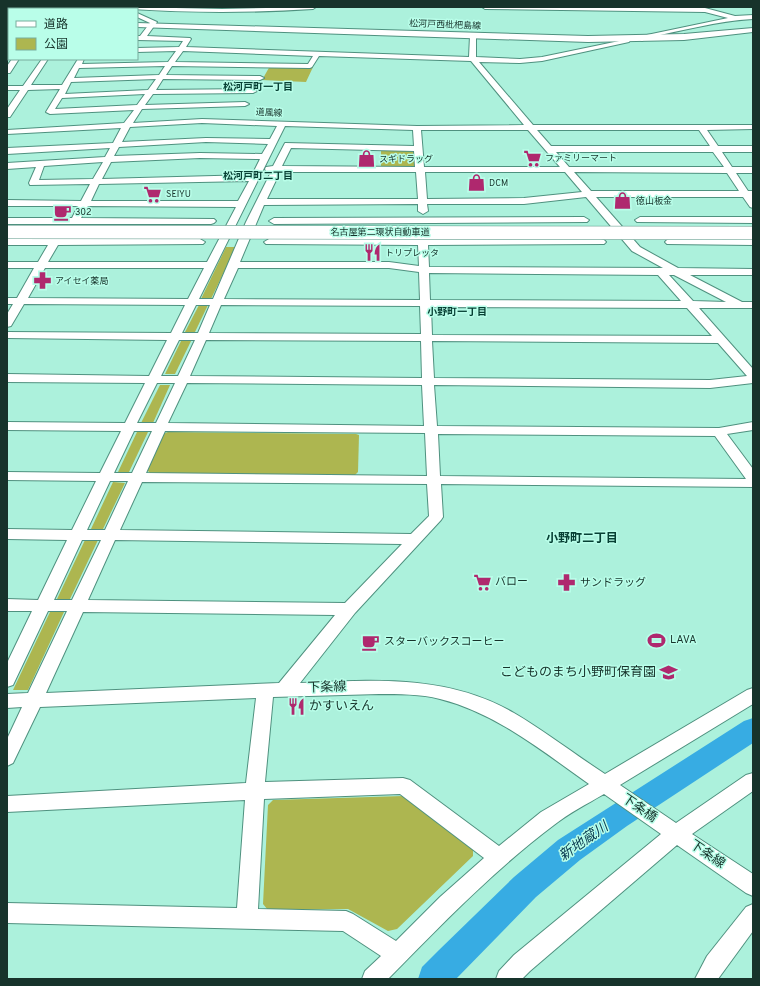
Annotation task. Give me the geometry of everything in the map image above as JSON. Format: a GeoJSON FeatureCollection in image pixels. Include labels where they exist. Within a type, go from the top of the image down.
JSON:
{"type":"FeatureCollection","features":[{"type":"Feature","properties":{"kind":"highway"},"geometry":{"type":"LineString","coordinates":[[7,222],[159,228]]}},
{"type":"Feature","properties":{"kind":"highway","name":"名古屋第二環状自動車道"},"geometry":{"type":"LineString","coordinates":[[7,228],[753,228]]}},
{"type":"Feature","properties":{"kind":"highway","name":"名古屋第二環状自動車道"},"geometry":{"type":"LineString","coordinates":[[7,232],[753,233]]}},
{"type":"Feature","properties":{"kind":"main road","name":"松河戸西枇杷島線"},"geometry":{"type":"LineString","coordinates":[[138,24],[473,36],[628,39],[684,37],[753,30]]}},
{"type":"Feature","properties":{"kind":"street"},"geometry":{"type":"LineString","coordinates":[[132,7],[182,10],[268,10],[313,7]]}},
{"type":"Feature","properties":{"kind":"street"},"geometry":{"type":"LineString","coordinates":[[485,7],[705,10],[735,18]]}},
{"type":"Feature","properties":{"kind":"street"},"geometry":{"type":"LineString","coordinates":[[138,15],[154,22],[140,38]]}},
{"type":"Feature","properties":{"kind":"street"},"geometry":{"type":"LineString","coordinates":[[642,39],[644,37],[670,31],[735,18],[753,17]]}},
{"type":"Feature","properties":{"kind":"street"},"geometry":{"type":"LineString","coordinates":[[473,36],[473,59],[636,249],[753,312]]}},
{"type":"Feature","properties":{"kind":"street"},"geometry":{"type":"LineString","coordinates":[[75,221],[107,160],[138,107],[188,39],[140,38]]}},
{"type":"Feature","properties":{"kind":"street"},"geometry":{"type":"LineString","coordinates":[[138,50],[182,49],[532,60],[619,43],[628,39]]}},
{"type":"Feature","properties":{"kind":"street"},"geometry":{"type":"LineString","coordinates":[[77,66],[170,64],[310,66],[317,54]]}},
{"type":"Feature","properties":{"kind":"street"},"geometry":{"type":"LineString","coordinates":[[8,68],[15,60]]}},
{"type":"Feature","properties":{"kind":"street"},"geometry":{"type":"LineString","coordinates":[[7,115],[44,60]]}},
{"type":"Feature","properties":{"kind":"street"},"geometry":{"type":"LineString","coordinates":[[80,60],[50,112],[138,107],[241,113],[267,65]]}},
{"type":"Feature","properties":{"kind":"street"},"geometry":{"type":"LineString","coordinates":[[7,88],[160,77],[260,78]]}},
{"type":"Feature","properties":{"kind":"street"},"geometry":{"type":"LineString","coordinates":[[59,96],[253,90]]}},
{"type":"Feature","properties":{"kind":"street","name":"道風線"},"geometry":{"type":"LineString","coordinates":[[7,132],[202,121],[241,113],[282,124],[417,128],[753,127]]}},
{"type":"Feature","properties":{"kind":"street"},"geometry":{"type":"LineString","coordinates":[[7,680],[153,379],[282,124]]}},
{"type":"Feature","properties":{"kind":"street"},"geometry":{"type":"LineString","coordinates":[[702,127],[730,170],[749,194],[753,205]]}},
{"type":"Feature","properties":{"kind":"street"},"geometry":{"type":"LineString","coordinates":[[417,128],[424,220]]}},
{"type":"Feature","properties":{"kind":"street"},"geometry":{"type":"LineString","coordinates":[[7,151],[206,140],[272,142]]}},
{"type":"Feature","properties":{"kind":"street"},"geometry":{"type":"LineString","coordinates":[[7,758],[183,379],[261,202],[288,145],[418,149]]}},
{"type":"Feature","properties":{"kind":"street"},"geometry":{"type":"LineString","coordinates":[[550,149],[753,149]]}},
{"type":"Feature","properties":{"kind":"street"},"geometry":{"type":"LineString","coordinates":[[7,166],[202,155],[264,157]]}},
{"type":"Feature","properties":{"kind":"street"},"geometry":{"type":"LineString","coordinates":[[41,164],[33,183],[256,174],[276,169],[753,170]]}},
{"type":"Feature","properties":{"kind":"street"},"geometry":{"type":"LineString","coordinates":[[261,202],[524,202],[588,194],[749,194]]}},
{"type":"Feature","properties":{"kind":"street"},"geometry":{"type":"LineString","coordinates":[[7,203],[241,204]]}},
{"type":"Feature","properties":{"kind":"street"},"geometry":{"type":"LineString","coordinates":[[504,220],[542,237]]}},
{"type":"Feature","properties":{"kind":"street"},"geometry":{"type":"LineString","coordinates":[[274,221],[584,220]]}},
{"type":"Feature","properties":{"kind":"street"},"geometry":{"type":"LineString","coordinates":[[640,220],[753,220]]}},
{"type":"Feature","properties":{"kind":"street"},"geometry":{"type":"LineString","coordinates":[[697,220],[669,239],[753,242]]}},
{"type":"Feature","properties":{"kind":"street"},"geometry":{"type":"LineString","coordinates":[[115,221],[137,237]]}},
{"type":"Feature","properties":{"kind":"street"},"geometry":{"type":"LineString","coordinates":[[7,222],[211,221]]}},
{"type":"Feature","properties":{"kind":"street"},"geometry":{"type":"LineString","coordinates":[[297,237],[340,221]]}},
{"type":"Feature","properties":{"kind":"street"},"geometry":{"type":"LineString","coordinates":[[560,242],[573,237]]}},
{"type":"Feature","properties":{"kind":"street"},"geometry":{"type":"LineString","coordinates":[[717,237],[728,242]]}},
{"type":"Feature","properties":{"kind":"street"},"geometry":{"type":"LineString","coordinates":[[269,242],[341,240],[424,242],[601,242]]}},
{"type":"Feature","properties":{"kind":"street"},"geometry":{"type":"LineString","coordinates":[[7,242],[200,242]]}},
{"type":"Feature","properties":{"kind":"street"},"geometry":{"type":"LineString","coordinates":[[284,690],[349,609],[436,516],[428,382],[424,242]]}},
{"type":"Feature","properties":{"kind":"street"},"geometry":{"type":"LineString","coordinates":[[7,324],[54,243]]}},
{"type":"Feature","properties":{"kind":"street"},"geometry":{"type":"LineString","coordinates":[[7,265],[211,265]]}},
{"type":"Feature","properties":{"kind":"street"},"geometry":{"type":"LineString","coordinates":[[234,265],[389,265],[425,270],[753,272]]}},
{"type":"Feature","properties":{"kind":"street"},"geometry":{"type":"LineString","coordinates":[[661,272],[753,376]]}},
{"type":"Feature","properties":{"kind":"street"},"geometry":{"type":"LineString","coordinates":[[7,301],[753,305]]}},
{"type":"Feature","properties":{"kind":"street"},"geometry":{"type":"LineString","coordinates":[[7,335],[720,340]]}},
{"type":"Feature","properties":{"kind":"street"},"geometry":{"type":"LineString","coordinates":[[7,378],[710,384],[753,380]]}},
{"type":"Feature","properties":{"kind":"street"},"geometry":{"type":"LineString","coordinates":[[7,426],[719,432],[753,426]]}},
{"type":"Feature","properties":{"kind":"street"},"geometry":{"type":"LineString","coordinates":[[719,432],[753,479]]}},
{"type":"Feature","properties":{"kind":"street"},"geometry":{"type":"LineString","coordinates":[[7,476],[753,482]]}},
{"type":"Feature","properties":{"kind":"street"},"geometry":{"type":"LineString","coordinates":[[7,534],[416,538]]}},
{"type":"Feature","properties":{"kind":"street"},"geometry":{"type":"LineString","coordinates":[[7,605],[349,609]]}},
{"type":"Feature","properties":{"kind":"street","name":"下条線"},"geometry":{"type":"LineString","coordinates":[[7,701],[398,687],[438,692],[477,703],[507,718],[610,789]]}},
{"type":"Feature","properties":{"kind":"street"},"geometry":{"type":"LineString","coordinates":[[247,919],[255,791],[265,691]]}},
{"type":"Feature","properties":{"kind":"street"},"geometry":{"type":"LineString","coordinates":[[373,979],[447,904],[499,858],[548,818],[610,789],[753,695]]}},
{"type":"Feature","properties":{"kind":"street"},"geometry":{"type":"LineString","coordinates":[[507,979],[522,963],[669,829],[753,781]]}},
{"type":"Feature","properties":{"kind":"street"},"geometry":{"type":"LineString","coordinates":[[7,804],[255,791],[403,786],[499,858]]}},
{"type":"Feature","properties":{"kind":"street","name":"下条橋"},"geometry":{"type":"LineString","coordinates":[[610,789],[669,829]]}},
{"type":"Feature","properties":{"kind":"street","name":"下条線"},"geometry":{"type":"LineString","coordinates":[[669,829],[753,886]]}},
{"type":"Feature","properties":{"kind":"street"},"geometry":{"type":"LineString","coordinates":[[7,913],[346,921],[397,954]]}},
{"type":"Feature","properties":{"kind":"street"},"geometry":{"type":"LineString","coordinates":[[706,979],[715,964],[753,914]]}},
{"type":"Feature","properties":{"kind":"green space"},"geometry":{"type":"Polygon","coordinates":[[[270,66],[313,67],[306,82],[262,80],[270,66]]]}},
{"type":"Feature","properties":{"kind":"green space"},"geometry":{"type":"Polygon","coordinates":[[[381,150],[415,151],[416,167],[381,167],[381,150]]]}},
{"type":"Feature","properties":{"kind":"green space"},"geometry":{"type":"Polygon","coordinates":[[[226,247],[236,247],[211,299],[201,299],[226,247]]]}},
{"type":"Feature","properties":{"kind":"green space"},"geometry":{"type":"Polygon","coordinates":[[[199,305],[208,305],[195,332],[185,332],[199,305]]]}},
{"type":"Feature","properties":{"kind":"green space"},"geometry":{"type":"Polygon","coordinates":[[[182,339],[192,339],[175,374],[165,374],[182,339]]]}},
{"type":"Feature","properties":{"kind":"green space"},"geometry":{"type":"Polygon","coordinates":[[[160,385],[170,385],[153,423],[141,423],[160,385]]]}},
{"type":"Feature","properties":{"kind":"green space"},"geometry":{"type":"Polygon","coordinates":[[[137,432],[148,432],[129,472],[118,472],[137,432]]]}},
{"type":"Feature","properties":{"kind":"green space"},"geometry":{"type":"Polygon","coordinates":[[[168,432],[356,434],[359,435],[358,472],[355,475],[150,473],[147,470],[163,434],[168,432]]]}},
{"type":"Feature","properties":{"kind":"green space"},"geometry":{"type":"Polygon","coordinates":[[[113,482],[125,483],[103,529],[91,529],[113,482]]]}},
{"type":"Feature","properties":{"kind":"green space"},"geometry":{"type":"Polygon","coordinates":[[[85,540],[98,540],[70,599],[57,599],[85,540]]]}},
{"type":"Feature","properties":{"kind":"green space"},"geometry":{"type":"Polygon","coordinates":[[[50,612],[64,612],[28,690],[13,690],[50,612]]]}},
{"type":"Feature","properties":{"kind":"green space"},"geometry":{"type":"Polygon","coordinates":[[[403,796],[473,848],[473,856],[397,929],[388,931],[348,909],[268,910],[263,904],[268,805],[273,800],[403,796]]]}},
{"type":"Feature","properties":{"kind":"waterway","name":"新地蔵川"},"geometry":{"type":"LineString","coordinates":[[434,979],[450,961],[525,887],[569,850],[753,729]]}},
{"type":"Feature","properties":{"kind":"place","name":"ファミリーマート"},"geometry":{"type":"Point","coordinates":[532,158]}},
{"type":"Feature","properties":{"kind":"place","name":"スギドラッグ"},"geometry":{"type":"Point","coordinates":[366,159]}},
{"type":"Feature","properties":{"kind":"place","name":"DCM"},"geometry":{"type":"Point","coordinates":[476,183]}},
{"type":"Feature","properties":{"kind":"place","name":"SEIYU"},"geometry":{"type":"Point","coordinates":[153,194]}},
{"type":"Feature","properties":{"kind":"place","name":"徳山板金"},"geometry":{"type":"Point","coordinates":[623,201]}},
{"type":"Feature","properties":{"kind":"place","name":"302"},"geometry":{"type":"Point","coordinates":[62,212]}},
{"type":"Feature","properties":{"kind":"place","name":"トリプレッタ"},"geometry":{"type":"Point","coordinates":[372,253]}},
{"type":"Feature","properties":{"kind":"place","name":"アイセイ薬局"},"geometry":{"type":"Point","coordinates":[42,281]}},
{"type":"Feature","properties":{"kind":"place","name":"バロー"},"geometry":{"type":"Point","coordinates":[482,582]}},
{"type":"Feature","properties":{"kind":"place","name":"サンドラッグ"},"geometry":{"type":"Point","coordinates":[567,583]}},
{"type":"Feature","properties":{"kind":"place","name":"LAVA"},"geometry":{"type":"Point","coordinates":[657,640]}},
{"type":"Feature","properties":{"kind":"place","name":"スターバックスコーヒー"},"geometry":{"type":"Point","coordinates":[371,642]}},
{"type":"Feature","properties":{"kind":"place","name":"こどものまち小野町保育園"},"geometry":{"type":"Point","coordinates":[669,673]}},
{"type":"Feature","properties":{"kind":"place","name":"かすいえん"},"geometry":{"type":"Point","coordinates":[296,707]}},
{"type":"Feature","properties":{"kind":"district","name":"松河戸町一丁目"},"geometry":{"type":"Point","coordinates":[258,87]}},
{"type":"Feature","properties":{"kind":"district","name":"松河戸町二丁目"},"geometry":{"type":"Point","coordinates":[258,176]}},
{"type":"Feature","properties":{"kind":"district","name":"小野町一丁目"},"geometry":{"type":"Point","coordinates":[457,312]}},
{"type":"Feature","properties":{"kind":"district","name":"小野町二丁目"},"geometry":{"type":"Point","coordinates":[582,539]}}]}
